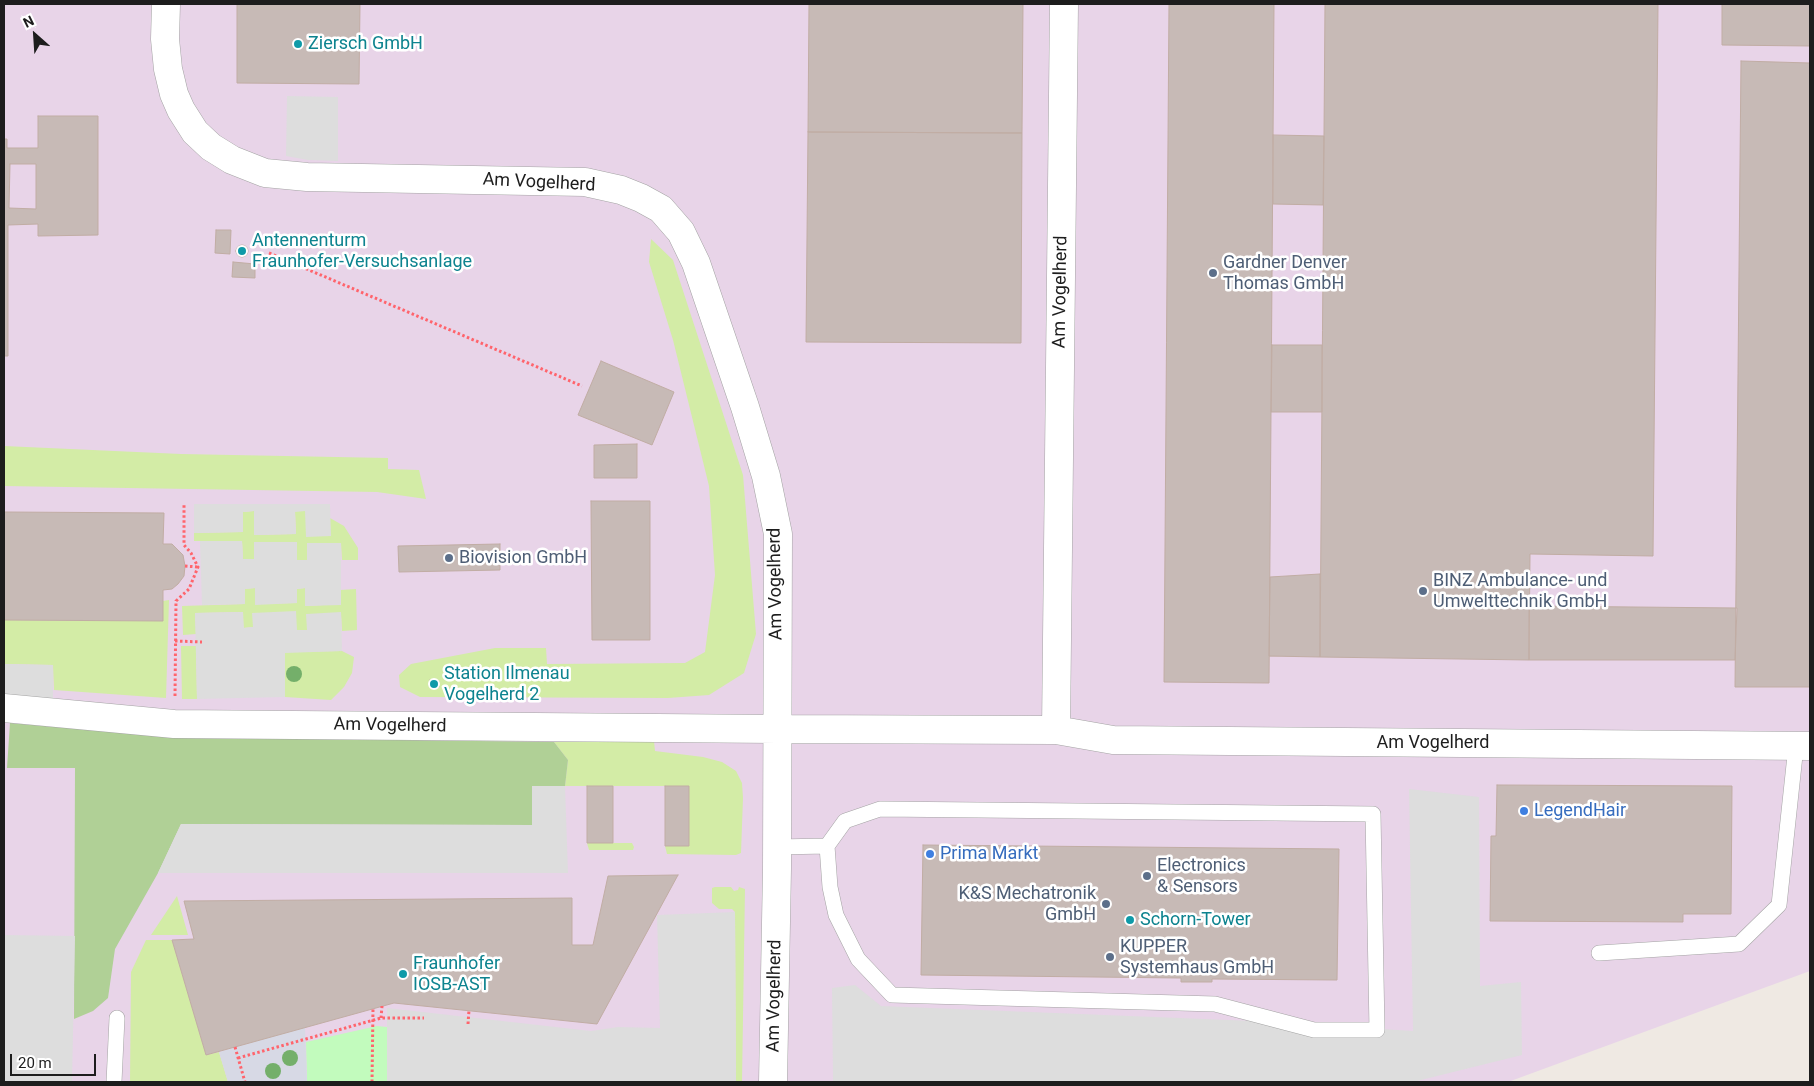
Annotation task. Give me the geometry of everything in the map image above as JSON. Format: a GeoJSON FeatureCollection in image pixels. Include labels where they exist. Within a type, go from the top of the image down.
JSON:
{"type":"FeatureCollection","features":[{"type":"Feature","properties":{"kind":"street","name":"Am Vogelherd"},"geometry":{"type":"LineString","coordinates":[[166,4],[165,39],[168,69],[174,94],[181,110],[195,132],[211,147],[232,160],[266,172],[307,177],[585,182],[621,190],[642,198],[661,210],[681,232],[696,263],[745,407],[766,476],[778,534],[777,846],[773,1082]]}},
{"type":"Feature","properties":{"kind":"street","name":"Am Vogelherd"},"geometry":{"type":"LineString","coordinates":[[1056,730],[1064,4]]}},
{"type":"Feature","properties":{"kind":"street","name":"Am Vogelherd"},"geometry":{"type":"LineString","coordinates":[[4,708],[174,724],[1056,730],[1113,740],[1803,746]]}},
{"type":"Feature","properties":{"kind":"lane"},"geometry":{"type":"LineString","coordinates":[[1599,953],[1740,944],[1779,905],[1803,746]]}},
{"type":"Feature","properties":{"kind":"lane"},"geometry":{"type":"LineString","coordinates":[[880,809],[1373,814],[1377,1030],[1314,1030],[1216,1004],[892,995],[858,959],[836,915],[830,886],[828,846],[845,820],[880,809]]}},
{"type":"Feature","properties":{"kind":"lane"},"geometry":{"type":"LineString","coordinates":[[777,846],[828,846]]}},
{"type":"Feature","properties":{"kind":"lane"},"geometry":{"type":"LineString","coordinates":[[114,1082],[117,1018]]}},
{"type":"Feature","properties":{"kind":"path"},"geometry":{"type":"LineString","coordinates":[[269,254],[582,386]]}},
{"type":"Feature","properties":{"kind":"path"},"geometry":{"type":"LineString","coordinates":[[174,724],[176,601],[189,589],[198,567],[191,553],[184,546],[184,504]]}},
{"type":"Feature","properties":{"kind":"path"},"geometry":{"type":"LineString","coordinates":[[185,566],[198,567]]}},
{"type":"Feature","properties":{"kind":"path"},"geometry":{"type":"LineString","coordinates":[[175,641],[202,642]]}},
{"type":"Feature","properties":{"kind":"path"},"geometry":{"type":"LineString","coordinates":[[381,1018],[382,1006]]}},
{"type":"Feature","properties":{"kind":"path"},"geometry":{"type":"LineString","coordinates":[[372,1082],[373,1008]]}},
{"type":"Feature","properties":{"kind":"path"},"geometry":{"type":"LineString","coordinates":[[468,1024],[469,1010]]}},
{"type":"Feature","properties":{"kind":"path"},"geometry":{"type":"LineString","coordinates":[[238,1058],[381,1018],[424,1018]]}},
{"type":"Feature","properties":{"kind":"path"},"geometry":{"type":"LineString","coordinates":[[235,1047],[245,1082]]}},
{"type":"Feature","properties":{"kind":"shaded area"},"geometry":{"type":"Polygon","coordinates":[[[4,4],[1810,4],[1810,971],[1508,1082],[4,1082],[4,4]]]}},
{"type":"Feature","properties":{"kind":"shaded area"},"geometry":{"type":"Polygon","coordinates":[[[287,96],[338,97],[338,161],[308,160],[286,156],[287,96]]]}},
{"type":"Feature","properties":{"kind":"shaded area"},"geometry":{"type":"Polygon","coordinates":[[[194,504],[330,504],[331,536],[306,537],[305,511],[295,512],[296,534],[254,535],[254,511],[243,512],[243,532],[194,533],[194,504]]]}},
{"type":"Feature","properties":{"kind":"shaded area"},"geometry":{"type":"Polygon","coordinates":[[[200,541],[242,541],[243,559],[254,559],[254,542],[297,542],[297,560],[307,560],[307,543],[341,543],[341,605],[305,606],[305,588],[297,589],[297,603],[255,605],[255,588],[245,589],[245,604],[202,605],[200,541]]]}},
{"type":"Feature","properties":{"kind":"shaded area"},"geometry":{"type":"Polygon","coordinates":[[[296,611],[297,630],[307,630],[306,614],[341,612],[342,651],[285,653],[285,697],[197,699],[195,613],[243,612],[244,628],[253,627],[252,613],[296,611]]]}},
{"type":"Feature","properties":{"kind":"shaded area"},"geometry":{"type":"Polygon","coordinates":[[[4,664],[53,665],[53,712],[4,708],[4,664]]]}},
{"type":"Feature","properties":{"kind":"shaded area"},"geometry":{"type":"Polygon","coordinates":[[[532,786],[565,786],[568,873],[158,873],[181,824],[532,825],[532,786]]]}},
{"type":"Feature","properties":{"kind":"shaded area"},"geometry":{"type":"Polygon","coordinates":[[[1409,789],[1479,797],[1480,986],[1521,982],[1522,1055],[1413,1082],[833,1082],[832,988],[855,985],[881,1006],[1254,1021],[1413,1031],[1409,789]]]}},
{"type":"Feature","properties":{"kind":"shaded area"},"geometry":{"type":"Polygon","coordinates":[[[735,912],[736,1082],[387,1082],[387,1008],[591,1031],[618,1027],[660,1028],[657,915],[735,912]]]}},
{"type":"Feature","properties":{"kind":"shaded area"},"geometry":{"type":"Polygon","coordinates":[[[4,935],[75,936],[72,1082],[4,1082],[4,935]]]}},
{"type":"Feature","properties":{"kind":"shaded area"},"geometry":{"type":"Polygon","coordinates":[[[305,1027],[307,1082],[228,1082],[219,1052],[305,1027]]]}},
{"type":"Feature","properties":{"kind":"green space"},"geometry":{"type":"Polygon","coordinates":[[[651,239],[673,260],[743,475],[756,634],[744,673],[709,695],[668,698],[420,697],[400,687],[399,675],[411,664],[495,648],[546,648],[547,664],[685,663],[705,652],[715,575],[709,486],[673,340],[649,262],[651,239]]]}},
{"type":"Feature","properties":{"kind":"green space"},"geometry":{"type":"Polygon","coordinates":[[[4,446],[181,454],[388,458],[388,469],[419,470],[426,499],[377,492],[4,486],[4,446]]]}},
{"type":"Feature","properties":{"kind":"green space"},"geometry":{"type":"Polygon","coordinates":[[[254,511],[254,535],[296,534],[295,511],[305,511],[330,536],[330,518],[344,526],[358,548],[358,560],[342,560],[341,543],[307,560],[297,560],[297,542],[254,542],[254,559],[243,559],[242,541],[194,541],[194,533],[243,532],[243,512],[254,511]]]}},
{"type":"Feature","properties":{"kind":"green space"},"geometry":{"type":"Polygon","coordinates":[[[255,588],[255,604],[297,603],[297,589],[305,588],[306,606],[341,604],[340,590],[356,589],[357,630],[342,631],[341,613],[307,630],[297,630],[253,613],[253,627],[243,628],[243,612],[195,613],[196,634],[183,635],[182,606],[245,604],[244,589],[255,588]]]}},
{"type":"Feature","properties":{"kind":"green space"},"geometry":{"type":"Polygon","coordinates":[[[169,600],[166,698],[54,690],[53,665],[4,664],[4,620],[163,621],[163,601],[169,600]]]}},
{"type":"Feature","properties":{"kind":"green space"},"geometry":{"type":"Polygon","coordinates":[[[181,646],[196,646],[197,699],[182,699],[181,646]]]}},
{"type":"Feature","properties":{"kind":"green space"},"geometry":{"type":"Polygon","coordinates":[[[342,651],[354,657],[352,673],[344,687],[331,700],[285,697],[284,652],[342,651]]]}},
{"type":"Feature","properties":{"kind":"green space"},"geometry":{"type":"Polygon","coordinates":[[[10,723],[170,737],[554,742],[568,760],[565,786],[532,786],[532,825],[181,824],[158,873],[115,949],[108,998],[93,1011],[74,1019],[75,768],[7,768],[10,723]]]}},
{"type":"Feature","properties":{"kind":"green space"},"geometry":{"type":"Polygon","coordinates":[[[654,741],[655,751],[703,757],[722,762],[736,771],[742,783],[743,798],[741,853],[736,855],[667,854],[665,846],[689,846],[689,786],[565,786],[568,760],[554,742],[654,741]]]}},
{"type":"Feature","properties":{"kind":"green space"},"geometry":{"type":"Polygon","coordinates":[[[587,843],[632,843],[634,847],[633,850],[589,850],[587,843]]]}},
{"type":"Feature","properties":{"kind":"green space"},"geometry":{"type":"Polygon","coordinates":[[[731,887],[734,891],[738,890],[739,887],[745,889],[742,1082],[736,1082],[735,912],[732,909],[719,909],[712,903],[712,888],[731,887]]]}},
{"type":"Feature","properties":{"kind":"green space"},"geometry":{"type":"Polygon","coordinates":[[[177,896],[188,935],[151,935],[177,896]]]}},
{"type":"Feature","properties":{"kind":"green space"},"geometry":{"type":"Polygon","coordinates":[[[146,940],[172,940],[206,1055],[219,1052],[228,1082],[130,1082],[131,972],[146,940]]]}},
{"type":"Feature","properties":{"kind":"green space"},"geometry":{"type":"Polygon","coordinates":[[[377,1026],[387,1027],[387,1082],[307,1082],[306,1042],[377,1026]]]}},
{"type":"Feature","properties":{"kind":"building","name":"Ziersch GmbH"},"geometry":{"type":"Polygon","coordinates":[[[237,4],[360,4],[359,84],[237,83],[237,4]]]}},
{"type":"Feature","properties":{"kind":"building"},"geometry":{"type":"Polygon","coordinates":[[[809,4],[1023,4],[1022,133],[808,132],[809,4]]]}},
{"type":"Feature","properties":{"kind":"building"},"geometry":{"type":"Polygon","coordinates":[[[1169,4],[1274,4],[1269,683],[1164,682],[1169,4]]]}},
{"type":"Feature","properties":{"kind":"building"},"geometry":{"type":"Polygon","coordinates":[[[1325,4],[1658,4],[1653,556],[1530,554],[1529,660],[1320,657],[1325,4]]]}},
{"type":"Feature","properties":{"kind":"building"},"geometry":{"type":"Polygon","coordinates":[[[1722,4],[1810,4],[1810,46],[1722,45],[1722,4]]]}},
{"type":"Feature","properties":{"kind":"building"},"geometry":{"type":"Polygon","coordinates":[[[1741,61],[1810,63],[1810,687],[1735,687],[1741,61]]]}},
{"type":"Feature","properties":{"kind":"building"},"geometry":{"type":"Polygon","coordinates":[[[38,116],[98,116],[98,235],[38,236],[38,224],[8,225],[8,356],[4,356],[4,139],[7,139],[7,148],[38,148],[38,116]],[[10,164],[9,208],[36,209],[36,164],[10,164]]]}},
{"type":"Feature","properties":{"kind":"building"},"geometry":{"type":"Polygon","coordinates":[[[808,132],[1022,133],[1021,343],[806,342],[808,132]]]}},
{"type":"Feature","properties":{"kind":"building"},"geometry":{"type":"Polygon","coordinates":[[[1273,135],[1324,136],[1323,205],[1273,204],[1273,135]]]}},
{"type":"Feature","properties":{"kind":"building"},"geometry":{"type":"Polygon","coordinates":[[[216,230],[231,230],[230,254],[215,253],[216,230]]]}},
{"type":"Feature","properties":{"kind":"building","name":"Antennenturm Fraunhofer-Versuchsanlage"},"geometry":{"type":"Polygon","coordinates":[[[240,245],[244,245],[248,251],[244,257],[240,257],[236,253],[236,249],[240,245]]]}},
{"type":"Feature","properties":{"kind":"building"},"geometry":{"type":"Polygon","coordinates":[[[233,262],[255,264],[255,278],[232,277],[233,262]]]}},
{"type":"Feature","properties":{"kind":"building"},"geometry":{"type":"Polygon","coordinates":[[[1272,345],[1322,345],[1322,412],[1271,412],[1272,345]]]}},
{"type":"Feature","properties":{"kind":"building"},"geometry":{"type":"Polygon","coordinates":[[[601,361],[674,392],[652,445],[578,415],[601,361]]]}},
{"type":"Feature","properties":{"kind":"building"},"geometry":{"type":"Polygon","coordinates":[[[637,444],[637,478],[594,478],[594,445],[637,444]]]}},
{"type":"Feature","properties":{"kind":"building"},"geometry":{"type":"Polygon","coordinates":[[[591,501],[650,501],[650,640],[592,640],[591,501]]]}},
{"type":"Feature","properties":{"kind":"building"},"geometry":{"type":"Polygon","coordinates":[[[4,512],[164,513],[163,544],[172,544],[183,555],[185,566],[184,576],[178,584],[172,589],[163,590],[163,621],[4,620],[4,512]]]}},
{"type":"Feature","properties":{"kind":"building","name":"Biovision GmbH"},"geometry":{"type":"Polygon","coordinates":[[[500,544],[500,570],[399,572],[398,546],[500,544]]]}},
{"type":"Feature","properties":{"kind":"building"},"geometry":{"type":"Polygon","coordinates":[[[1320,574],[1320,657],[1269,656],[1270,577],[1320,574]]]}},
{"type":"Feature","properties":{"kind":"building"},"geometry":{"type":"Polygon","coordinates":[[[1529,606],[1737,608],[1735,660],[1529,660],[1529,606]]]}},
{"type":"Feature","properties":{"kind":"building","name":"Station Ilmenau Vogelherd 2"},"geometry":{"type":"Polygon","coordinates":[[[430,680],[439,681],[439,687],[429,686],[430,680]]]}},
{"type":"Feature","properties":{"kind":"building"},"geometry":{"type":"Polygon","coordinates":[[[1497,785],[1732,786],[1731,914],[1683,914],[1683,922],[1490,921],[1491,836],[1496,836],[1497,785]]]}},
{"type":"Feature","properties":{"kind":"building"},"geometry":{"type":"Polygon","coordinates":[[[587,786],[613,786],[613,843],[587,843],[587,786]]]}},
{"type":"Feature","properties":{"kind":"building"},"geometry":{"type":"Polygon","coordinates":[[[665,786],[689,786],[689,846],[665,846],[665,786]]]}},
{"type":"Feature","properties":{"kind":"building","name":"Schorn-Tower"},"geometry":{"type":"Polygon","coordinates":[[[923,845],[1339,849],[1337,980],[1212,979],[1212,982],[1181,982],[1181,978],[921,975],[923,845]]]}},
{"type":"Feature","properties":{"kind":"building","name":"Fraunhofer IOSB-AST"},"geometry":{"type":"Polygon","coordinates":[[[678,875],[597,1024],[394,1003],[206,1055],[172,940],[194,939],[184,901],[572,898],[572,945],[593,945],[608,876],[678,875]]]}},
{"type":"Feature","properties":{"kind":"place","name":"Ziersch GmbH"},"geometry":{"type":"Point","coordinates":[298,44]}},
{"type":"Feature","properties":{"kind":"place","name":"Antennenturm Fraunhofer-Versuchsanlage"},"geometry":{"type":"Point","coordinates":[242,251]}},
{"type":"Feature","properties":{"kind":"place","name":"Gardner Denver Thomas GmbH"},"geometry":{"type":"Point","coordinates":[1213,273]}},
{"type":"Feature","properties":{"kind":"place","name":"Biovision GmbH"},"geometry":{"type":"Point","coordinates":[449,558]}},
{"type":"Feature","properties":{"kind":"place","name":"BINZ Ambulance- und Umwelttechnik GmbH"},"geometry":{"type":"Point","coordinates":[1423,591]}},
{"type":"Feature","properties":{"kind":"place","name":"Station Ilmenau Vogelherd 2"},"geometry":{"type":"Point","coordinates":[434,684]}},
{"type":"Feature","properties":{"kind":"place","name":"LegendHair"},"geometry":{"type":"Point","coordinates":[1524,811]}},
{"type":"Feature","properties":{"kind":"place","name":"Prima Markt"},"geometry":{"type":"Point","coordinates":[930,854]}},
{"type":"Feature","properties":{"kind":"place","name":"Electronics & Sensors"},"geometry":{"type":"Point","coordinates":[1147,876]}},
{"type":"Feature","properties":{"kind":"place","name":"K&S Mechatronik GmbH"},"geometry":{"type":"Point","coordinates":[1106,904]}},
{"type":"Feature","properties":{"kind":"place","name":"Schorn-Tower"},"geometry":{"type":"Point","coordinates":[1130,920]}},
{"type":"Feature","properties":{"kind":"place","name":"KUPPER Systemhaus GmbH"},"geometry":{"type":"Point","coordinates":[1110,957]}},
{"type":"Feature","properties":{"kind":"place","name":"Fraunhofer IOSB-AST"},"geometry":{"type":"Point","coordinates":[403,974]}}]}
